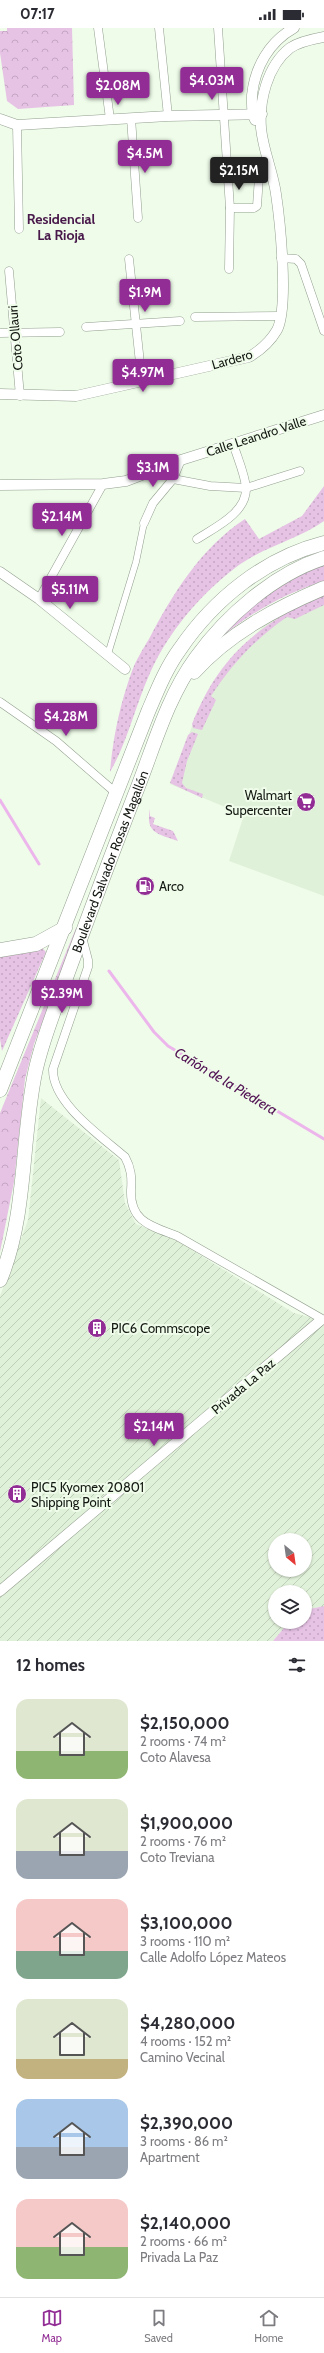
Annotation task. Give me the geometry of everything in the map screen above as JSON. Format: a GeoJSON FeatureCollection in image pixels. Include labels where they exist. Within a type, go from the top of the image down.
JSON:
{"type":"FeatureCollection","features":[{"type":"Feature","properties":{"kind":"highway","name":"Boulevard Salvador Rosas Magallón"},"geometry":{"type":"LineString","coordinates":[[0,1090],[65,928],[116,793],[163,678],[179,650],[197,627],[237,587],[289,554],[324,542]]}},
{"type":"Feature","properties":{"kind":"highway","name":"Boulevard Salvador Rosas Magallón"},"geometry":{"type":"LineString","coordinates":[[0,1280],[13,1236],[30,1100],[39,1055],[81,936],[173,694],[196,657],[236,612],[272,585],[298,569],[324,558]]}},
{"type":"Feature","properties":{"kind":"highway"},"geometry":{"type":"LineString","coordinates":[[173,694],[214,653],[256,621],[324,588]]}},
{"type":"Feature","properties":{"kind":"highway"},"geometry":{"type":"LineString","coordinates":[[0,950],[36,944],[65,928]]}},
{"type":"Feature","properties":{"kind":"street"},"geometry":{"type":"LineString","coordinates":[[98,28],[110,119]]}},
{"type":"Feature","properties":{"kind":"street"},"geometry":{"type":"LineString","coordinates":[[159,28],[168,116]]}},
{"type":"Feature","properties":{"kind":"street"},"geometry":{"type":"LineString","coordinates":[[218,28],[230,208],[229,269]]}},
{"type":"Feature","properties":{"kind":"street"},"geometry":{"type":"LineString","coordinates":[[252,114],[253,88],[258,71],[271,46],[294,28]]}},
{"type":"Feature","properties":{"kind":"street"},"geometry":{"type":"LineString","coordinates":[[283,36],[290,48],[324,37]]}},
{"type":"Feature","properties":{"kind":"street","name":"Lardero"},"geometry":{"type":"LineString","coordinates":[[0,394],[20,396],[76,396],[249,357],[261,350],[270,340],[278,328],[283,305],[278,212],[261,128],[262,98],[276,63],[290,48]]}},
{"type":"Feature","properties":{"kind":"street","name":"Lardero"},"geometry":{"type":"LineString","coordinates":[[252,114],[261,128]]}},
{"type":"Feature","properties":{"kind":"street"},"geometry":{"type":"LineString","coordinates":[[0,119],[17,125],[168,116],[262,114]]}},
{"type":"Feature","properties":{"kind":"street"},"geometry":{"type":"LineString","coordinates":[[130,118],[138,218]]}},
{"type":"Feature","properties":{"kind":"street"},"geometry":{"type":"LineString","coordinates":[[17,125],[19,229]]}},
{"type":"Feature","properties":{"kind":"street"},"geometry":{"type":"LineString","coordinates":[[230,208],[254,208],[257,206],[259,178],[270,168]]}},
{"type":"Feature","properties":{"kind":"street"},"geometry":{"type":"LineString","coordinates":[[281,258],[296,259],[301,264],[324,331]]}},
{"type":"Feature","properties":{"kind":"street"},"geometry":{"type":"LineString","coordinates":[[129,259],[142,382]]}},
{"type":"Feature","properties":{"kind":"street","name":"Coto Ollauri"},"geometry":{"type":"LineString","coordinates":[[9,271],[20,396]]}},
{"type":"Feature","properties":{"kind":"street"},"geometry":{"type":"LineString","coordinates":[[195,317],[280,316]]}},
{"type":"Feature","properties":{"kind":"street"},"geometry":{"type":"LineString","coordinates":[[86,327],[180,321]]}},
{"type":"Feature","properties":{"kind":"street"},"geometry":{"type":"LineString","coordinates":[[0,333],[60,332]]}},
{"type":"Feature","properties":{"kind":"street","name":"Calle Leandro Valle"},"geometry":{"type":"LineString","coordinates":[[0,485],[102,484],[126,482],[181,460],[324,415]]}},
{"type":"Feature","properties":{"kind":"street"},"geometry":{"type":"LineString","coordinates":[[197,539],[237,510],[246,488],[232,443]]}},
{"type":"Feature","properties":{"kind":"street"},"geometry":{"type":"LineString","coordinates":[[108,654],[136,562],[144,523],[153,503],[174,479],[181,460]]}},
{"type":"Feature","properties":{"kind":"street"},"geometry":{"type":"LineString","coordinates":[[174,479],[210,486],[246,488],[300,471]]}},
{"type":"Feature","properties":{"kind":"street"},"geometry":{"type":"LineString","coordinates":[[38,599],[102,484]]}},
{"type":"Feature","properties":{"kind":"street"},"geometry":{"type":"LineString","coordinates":[[0,572],[38,599],[125,669]]}},
{"type":"Feature","properties":{"kind":"street"},"geometry":{"type":"LineString","coordinates":[[0,702],[56,741],[116,793]]}},
{"type":"Feature","properties":{"kind":"street"},"geometry":{"type":"LineString","coordinates":[[81,936],[88,960],[88,967],[53,1069],[53,1078],[59,1094],[70,1108],[125,1156],[130,1165],[132,1178],[132,1209],[138,1217],[155,1228],[177,1236],[323,1320]]}},
{"type":"Feature","properties":{"kind":"street","name":"Privada La Paz"},"geometry":{"type":"LineString","coordinates":[[0,1591],[323,1320]]}},
{"type":"Feature","properties":{"kind":"shaded area"},"geometry":{"type":"Polygon","coordinates":[[[324,595],[324,896],[229,861],[244,815],[170,784],[199,708],[227,666],[268,621],[324,595]]]}},
{"type":"Feature","properties":{"kind":"shaded area"},"geometry":{"type":"Polygon","coordinates":[[[41,1098],[119,1160],[125,1203],[136,1224],[174,1239],[294,1313],[324,1321],[324,1606],[312,1609],[312,1585],[268,1585],[268,1629],[283,1629],[273,1641],[0,1641],[0,1296],[28,1220],[41,1098]]]}},
{"type":"Feature","properties":{"kind":"green space"},"geometry":{"type":"Polygon","coordinates":[[[7,28],[72,28],[74,105],[18,109],[7,101],[0,53],[0,31],[7,31],[7,28]]]}},
{"type":"Feature","properties":{"kind":"green space"},"geometry":{"type":"Polygon","coordinates":[[[324,486],[324,521],[314,528],[256,554],[245,561],[209,590],[186,615],[166,643],[150,673],[127,736],[110,772],[118,721],[128,683],[140,655],[178,588],[215,544],[245,519],[259,539],[302,516],[324,486]]]}},
{"type":"Feature","properties":{"kind":"green space"},"geometry":{"type":"Polygon","coordinates":[[[324,565],[324,581],[294,592],[266,606],[239,623],[214,643],[262,597],[304,573],[324,565]]]}},
{"type":"Feature","properties":{"kind":"green space"},"geometry":{"type":"Polygon","coordinates":[[[324,595],[324,605],[295,619],[287,617],[254,643],[227,673],[211,696],[216,700],[202,730],[193,728],[192,724],[208,690],[228,661],[240,648],[253,636],[285,614],[324,595]]]}},
{"type":"Feature","properties":{"kind":"green space"},"geometry":{"type":"Polygon","coordinates":[[[192,732],[198,734],[187,761],[182,783],[186,788],[203,794],[202,798],[170,783],[188,735],[192,732]]]}},
{"type":"Feature","properties":{"kind":"green space"},"geometry":{"type":"Polygon","coordinates":[[[150,809],[150,816],[155,818],[153,824],[173,831],[178,841],[159,834],[151,828],[149,823],[150,809]]]}},
{"type":"Feature","properties":{"kind":"green space"},"geometry":{"type":"Polygon","coordinates":[[[76,928],[77,930],[34,1044],[25,1079],[14,1182],[0,1252],[0,1113],[76,928]]]}},
{"type":"Feature","properties":{"kind":"green space"},"geometry":{"type":"Polygon","coordinates":[[[42,948],[46,952],[2,1051],[0,1039],[0,956],[42,948]]]}},
{"type":"Feature","properties":{"kind":"green space"},"geometry":{"type":"Polygon","coordinates":[[[324,1606],[324,1641],[273,1641],[283,1629],[312,1629],[312,1609],[324,1606]]]}},
{"type":"Feature","properties":{"kind":"waterway","name":"Cañón de la Piedrera"},"geometry":{"type":"LineString","coordinates":[[0,800],[39,864]]}},
{"type":"Feature","properties":{"kind":"waterway","name":"Cañón de la Piedrera"},"geometry":{"type":"LineString","coordinates":[[109,971],[154,1032],[168,1046],[324,1139]]}},
{"type":"Feature","properties":{"kind":"place","name":"Walmart Supercenter"},"geometry":{"type":"Point","coordinates":[306,802]}},
{"type":"Feature","properties":{"kind":"place","name":"Arco"},"geometry":{"type":"Point","coordinates":[145,886]}},
{"type":"Feature","properties":{"kind":"place","name":"PIC6 Commscope"},"geometry":{"type":"Point","coordinates":[97,1328]}},
{"type":"Feature","properties":{"kind":"place","name":"PIC5 Kyomex 20801 Shipping Point"},"geometry":{"type":"Point","coordinates":[17,1494]}},
{"type":"Feature","properties":{"kind":"district","name":"Residencial La Rioja"},"geometry":{"type":"Point","coordinates":[61,228]}}]}
